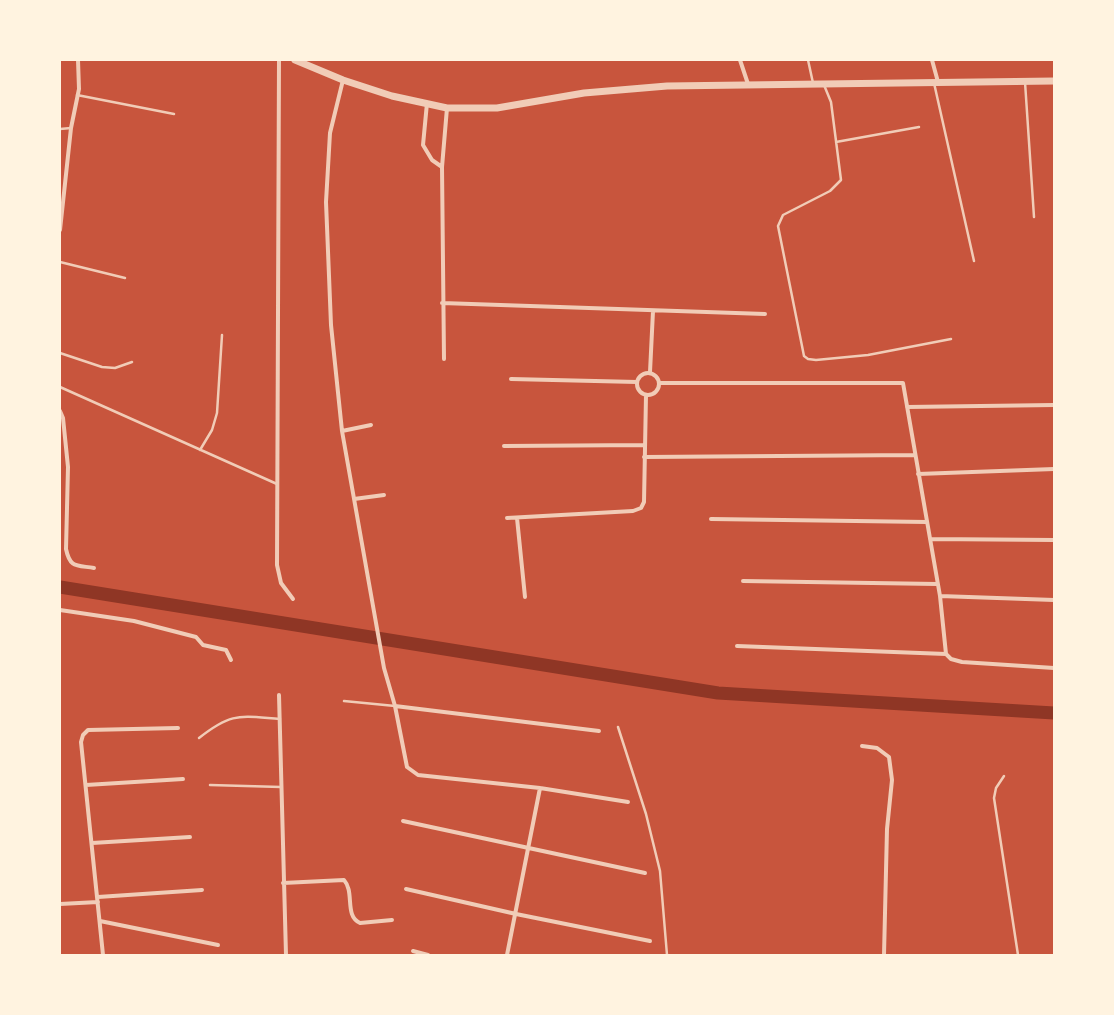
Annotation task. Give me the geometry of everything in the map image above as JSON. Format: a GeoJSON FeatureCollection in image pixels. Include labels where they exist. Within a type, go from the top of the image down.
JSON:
{"type":"FeatureCollection","features":[{"type":"Feature","properties":{"kind":"street"},"geometry":{"type":"LineString","coordinates":[[60,230],[71,128],[79,89],[78,60]]}},
{"type":"Feature","properties":{"kind":"street"},"geometry":{"type":"LineString","coordinates":[[279,60],[277,565],[281,583],[293,599]]}},
{"type":"Feature","properties":{"kind":"street"},"geometry":{"type":"LineString","coordinates":[[295,60],[343,80],[392,96],[447,108],[497,108],[584,93],[667,86],[1054,81]]}},
{"type":"Feature","properties":{"kind":"street"},"geometry":{"type":"LineString","coordinates":[[740,60],[748,84]]}},
{"type":"Feature","properties":{"kind":"street"},"geometry":{"type":"LineString","coordinates":[[932,60],[936,82]]}},
{"type":"Feature","properties":{"kind":"street"},"geometry":{"type":"LineString","coordinates":[[343,80],[330,133],[326,202],[331,325],[342,431],[384,668],[395,706],[407,766],[418,775],[540,788],[628,802]]}},
{"type":"Feature","properties":{"kind":"street"},"geometry":{"type":"LineString","coordinates":[[427,103],[423,145],[432,160],[442,167]]}},
{"type":"Feature","properties":{"kind":"street"},"geometry":{"type":"LineString","coordinates":[[444,360],[442,303],[442,167],[447,108]]}},
{"type":"Feature","properties":{"kind":"street"},"geometry":{"type":"LineString","coordinates":[[442,303],[765,314]]}},
{"type":"Feature","properties":{"kind":"street"},"geometry":{"type":"LineString","coordinates":[[650,372],[653,311]]}},
{"type":"Feature","properties":{"kind":"street"},"geometry":{"type":"LineString","coordinates":[[650,372],[658,377],[660,383],[656,392],[646,395],[638,389],[637,382],[643,374],[650,372]]}},
{"type":"Feature","properties":{"kind":"street"},"geometry":{"type":"LineString","coordinates":[[511,379],[637,382]]}},
{"type":"Feature","properties":{"kind":"street"},"geometry":{"type":"LineString","coordinates":[[660,383],[903,383],[940,596],[946,654],[951,659],[962,662],[1054,668]]}},
{"type":"Feature","properties":{"kind":"street"},"geometry":{"type":"LineString","coordinates":[[508,518],[632,511],[641,508],[644,502],[646,395]]}},
{"type":"Feature","properties":{"kind":"street"},"geometry":{"type":"LineString","coordinates":[[907,408],[1054,405]]}},
{"type":"Feature","properties":{"kind":"street"},"geometry":{"type":"LineString","coordinates":[[60,411],[63,418],[68,467],[68,560],[74,565],[94,568]]}},
{"type":"Feature","properties":{"kind":"street"},"geometry":{"type":"LineString","coordinates":[[342,431],[371,425]]}},
{"type":"Feature","properties":{"kind":"street"},"geometry":{"type":"LineString","coordinates":[[504,446],[645,445]]}},
{"type":"Feature","properties":{"kind":"street"},"geometry":{"type":"LineString","coordinates":[[644,456],[915,454]]}},
{"type":"Feature","properties":{"kind":"street"},"geometry":{"type":"LineString","coordinates":[[918,474],[1054,469]]}},
{"type":"Feature","properties":{"kind":"street"},"geometry":{"type":"LineString","coordinates":[[354,499],[384,495]]}},
{"type":"Feature","properties":{"kind":"street"},"geometry":{"type":"LineString","coordinates":[[517,518],[525,597]]}},
{"type":"Feature","properties":{"kind":"street"},"geometry":{"type":"LineString","coordinates":[[712,520],[927,522]]}},
{"type":"Feature","properties":{"kind":"street"},"geometry":{"type":"LineString","coordinates":[[930,539],[1054,540]]}},
{"type":"Feature","properties":{"kind":"street"},"geometry":{"type":"LineString","coordinates":[[743,581],[937,584]]}},
{"type":"Feature","properties":{"kind":"street"},"geometry":{"type":"LineString","coordinates":[[940,596],[1054,600]]}},
{"type":"Feature","properties":{"kind":"street"},"geometry":{"type":"LineString","coordinates":[[60,610],[134,621],[196,637],[203,645],[226,650],[231,660]]}},
{"type":"Feature","properties":{"kind":"street"},"geometry":{"type":"LineString","coordinates":[[738,646],[946,654]]}},
{"type":"Feature","properties":{"kind":"street"},"geometry":{"type":"LineString","coordinates":[[279,695],[286,955]]}},
{"type":"Feature","properties":{"kind":"street"},"geometry":{"type":"LineString","coordinates":[[395,706],[599,731]]}},
{"type":"Feature","properties":{"kind":"street"},"geometry":{"type":"LineString","coordinates":[[103,955],[81,742],[83,735],[88,730],[178,728]]}},
{"type":"Feature","properties":{"kind":"street"},"geometry":{"type":"LineString","coordinates":[[862,746],[877,748],[889,757],[892,780],[887,829],[884,955]]}},
{"type":"Feature","properties":{"kind":"street"},"geometry":{"type":"LineString","coordinates":[[86,785],[183,779]]}},
{"type":"Feature","properties":{"kind":"street"},"geometry":{"type":"LineString","coordinates":[[508,955],[527,848],[540,788]]}},
{"type":"Feature","properties":{"kind":"street"},"geometry":{"type":"LineString","coordinates":[[403,821],[645,873]]}},
{"type":"Feature","properties":{"kind":"street"},"geometry":{"type":"LineString","coordinates":[[92,843],[190,837]]}},
{"type":"Feature","properties":{"kind":"street"},"geometry":{"type":"LineString","coordinates":[[283,883],[344,880],[348,885],[352,917],[355,921],[360,923],[392,920]]}},
{"type":"Feature","properties":{"kind":"street"},"geometry":{"type":"LineString","coordinates":[[406,889],[516,914],[650,941]]}},
{"type":"Feature","properties":{"kind":"street"},"geometry":{"type":"LineString","coordinates":[[98,897],[202,890]]}},
{"type":"Feature","properties":{"kind":"street"},"geometry":{"type":"LineString","coordinates":[[60,905],[98,902]]}},
{"type":"Feature","properties":{"kind":"street"},"geometry":{"type":"LineString","coordinates":[[100,921],[218,945]]}},
{"type":"Feature","properties":{"kind":"street"},"geometry":{"type":"LineString","coordinates":[[413,952],[428,955]]}},
{"type":"Feature","properties":{"kind":"lane"},"geometry":{"type":"LineString","coordinates":[[808,60],[813,84]]}},
{"type":"Feature","properties":{"kind":"lane"},"geometry":{"type":"LineString","coordinates":[[1025,81],[1034,217]]}},
{"type":"Feature","properties":{"kind":"lane"},"geometry":{"type":"LineString","coordinates":[[936,82],[974,261]]}},
{"type":"Feature","properties":{"kind":"lane"},"geometry":{"type":"LineString","coordinates":[[823,83],[831,102],[840,180],[830,191],[783,215],[778,226],[804,356],[808,359],[816,360],[868,355],[952,339]]}},
{"type":"Feature","properties":{"kind":"lane"},"geometry":{"type":"LineString","coordinates":[[77,96],[174,114]]}},
{"type":"Feature","properties":{"kind":"lane"},"geometry":{"type":"LineString","coordinates":[[836,142],[919,127]]}},
{"type":"Feature","properties":{"kind":"lane"},"geometry":{"type":"LineString","coordinates":[[60,129],[71,128]]}},
{"type":"Feature","properties":{"kind":"lane"},"geometry":{"type":"LineString","coordinates":[[60,262],[125,278]]}},
{"type":"Feature","properties":{"kind":"lane"},"geometry":{"type":"LineString","coordinates":[[200,450],[212,430],[217,413],[222,335]]}},
{"type":"Feature","properties":{"kind":"lane"},"geometry":{"type":"LineString","coordinates":[[60,353],[102,367],[115,368],[132,362]]}},
{"type":"Feature","properties":{"kind":"lane"},"geometry":{"type":"LineString","coordinates":[[60,387],[278,484]]}},
{"type":"Feature","properties":{"kind":"lane"},"geometry":{"type":"LineString","coordinates":[[344,701],[395,706]]}},
{"type":"Feature","properties":{"kind":"lane"},"geometry":{"type":"LineString","coordinates":[[199,738],[216,724],[231,718],[280,719]]}},
{"type":"Feature","properties":{"kind":"lane"},"geometry":{"type":"LineString","coordinates":[[618,727],[646,814],[660,871],[667,955]]}},
{"type":"Feature","properties":{"kind":"lane"},"geometry":{"type":"LineString","coordinates":[[1004,776],[996,788],[994,798],[1018,955]]}},
{"type":"Feature","properties":{"kind":"lane"},"geometry":{"type":"LineString","coordinates":[[210,785],[282,787]]}},
{"type":"Feature","properties":{"kind":"waterway"},"geometry":{"type":"LineString","coordinates":[[60,587],[718,693],[1054,713]]}}]}
